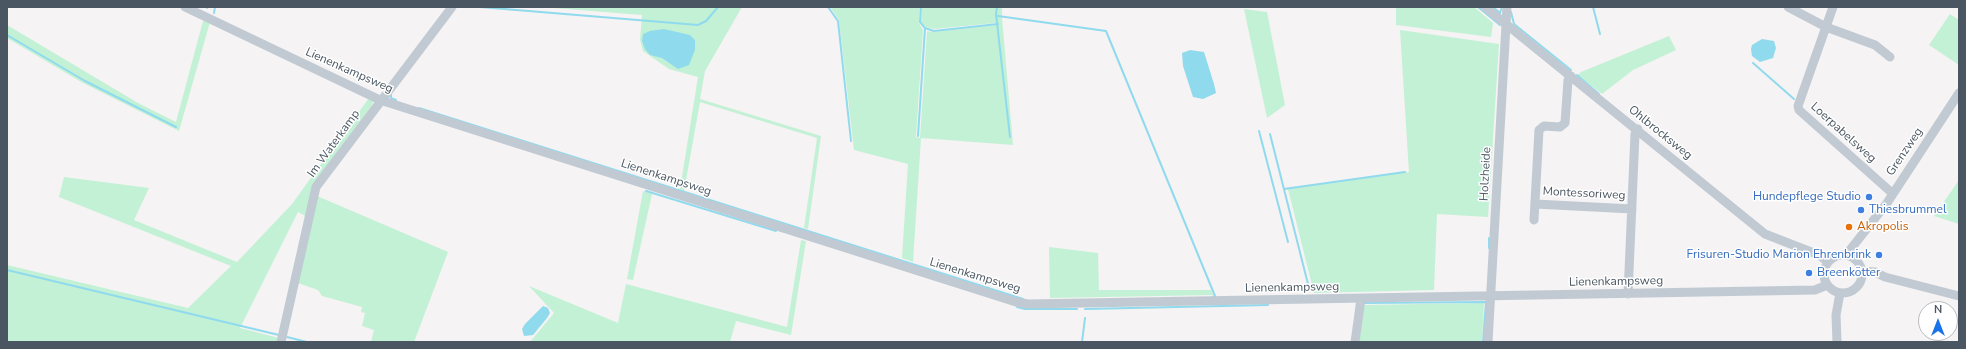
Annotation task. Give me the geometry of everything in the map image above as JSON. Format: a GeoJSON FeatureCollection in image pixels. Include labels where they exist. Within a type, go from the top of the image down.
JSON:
{"type":"FeatureCollection","features":[{"type":"Feature","properties":{"kind":"street","name":"Lienenkampsweg"},"geometry":{"type":"LineString","coordinates":[[185,7],[380,100],[1016,302],[1028,304],[1082,304],[1628,294],[1814,290],[1827,285]]}},
{"type":"Feature","properties":{"kind":"street","name":"Im Waterkamp"},"geometry":{"type":"LineString","coordinates":[[281,342],[316,187],[451,7]]}},
{"type":"Feature","properties":{"kind":"street","name":"Ohlbrocksweg"},"geometry":{"type":"LineString","coordinates":[[1485,7],[1638,129],[1765,234],[1819,255],[1828,262]]}},
{"type":"Feature","properties":{"kind":"street","name":"Holzheide"},"geometry":{"type":"LineString","coordinates":[[1488,342],[1507,7]]}},
{"type":"Feature","properties":{"kind":"street"},"geometry":{"type":"LineString","coordinates":[[1788,7],[1826,27],[1875,45],[1890,57]]}},
{"type":"Feature","properties":{"kind":"street"},"geometry":{"type":"LineString","coordinates":[[1826,27],[1833,7]]}},
{"type":"Feature","properties":{"kind":"street","name":"Loerpabelsweg"},"geometry":{"type":"LineString","coordinates":[[1826,27],[1798,106],[1799,110],[1892,193]]}},
{"type":"Feature","properties":{"kind":"street","name":"Montessoriweg"},"geometry":{"type":"LineString","coordinates":[[1534,220],[1539,130],[1544,126],[1560,127],[1565,123],[1568,80],[1571,76]]}},
{"type":"Feature","properties":{"kind":"street","name":"Grenzweg"},"geometry":{"type":"LineString","coordinates":[[1850,257],[1959,95]]}},
{"type":"Feature","properties":{"kind":"street","name":"Montessoriweg"},"geometry":{"type":"LineString","coordinates":[[1628,294],[1635,134],[1638,129]]}},
{"type":"Feature","properties":{"kind":"street","name":"Montessoriweg"},"geometry":{"type":"LineString","coordinates":[[1535,204],[1632,208]]}},
{"type":"Feature","properties":{"kind":"street"},"geometry":{"type":"LineString","coordinates":[[1836,256],[1850,257],[1860,265],[1862,275],[1859,284],[1851,291],[1840,293],[1831,289],[1827,285],[1824,273],[1828,262],[1836,256]]}},
{"type":"Feature","properties":{"kind":"street"},"geometry":{"type":"LineString","coordinates":[[1862,275],[1885,277],[1959,296]]}},
{"type":"Feature","properties":{"kind":"street"},"geometry":{"type":"LineString","coordinates":[[1837,342],[1836,315],[1840,293]]}},
{"type":"Feature","properties":{"kind":"street"},"geometry":{"type":"LineString","coordinates":[[1355,342],[1361,299]]}},
{"type":"Feature","properties":{"kind":"green space"},"geometry":{"type":"Polygon","coordinates":[[[541,7],[742,7],[705,71],[700,99],[821,136],[808,229],[804,228],[817,138],[700,102],[684,191],[680,189],[698,77],[669,69],[643,51],[640,40],[642,15],[541,7]]]}},
{"type":"Feature","properties":{"kind":"green space"},"geometry":{"type":"Polygon","coordinates":[[[830,7],[920,7],[919,23],[923,30],[916,137],[920,138],[927,31],[934,32],[996,25],[995,23],[934,29],[926,27],[921,22],[922,7],[1002,7],[1013,145],[921,138],[913,262],[902,258],[908,164],[854,150],[839,20],[830,7]]]}},
{"type":"Feature","properties":{"kind":"green space"},"geometry":{"type":"Polygon","coordinates":[[[1396,7],[1474,7],[1493,23],[1491,37],[1396,25],[1396,7]]]}},
{"type":"Feature","properties":{"kind":"green space"},"geometry":{"type":"Polygon","coordinates":[[[1244,9],[1267,12],[1285,105],[1267,118],[1244,9]]]}},
{"type":"Feature","properties":{"kind":"green space"},"geometry":{"type":"Polygon","coordinates":[[[1950,14],[1959,20],[1959,65],[1929,45],[1950,14]]]}},
{"type":"Feature","properties":{"kind":"green space"},"geometry":{"type":"Polygon","coordinates":[[[203,21],[210,22],[179,131],[83,83],[7,38],[7,25],[138,103],[176,122],[203,21]]]}},
{"type":"Feature","properties":{"kind":"green space"},"geometry":{"type":"Polygon","coordinates":[[[1400,30],[1499,44],[1488,217],[1437,214],[1434,290],[1314,293],[1288,189],[1409,172],[1400,30]]]}},
{"type":"Feature","properties":{"kind":"green space"},"geometry":{"type":"Polygon","coordinates":[[[1669,36],[1676,50],[1633,70],[1602,94],[1578,75],[1581,72],[1669,36]]]}},
{"type":"Feature","properties":{"kind":"green space"},"geometry":{"type":"Polygon","coordinates":[[[369,98],[373,101],[372,105],[313,186],[307,217],[298,212],[240,328],[279,338],[278,342],[7,342],[7,265],[188,308],[231,266],[59,197],[64,177],[149,188],[134,220],[237,262],[292,204],[369,98]]]}},
{"type":"Feature","properties":{"kind":"green space"},"geometry":{"type":"Polygon","coordinates":[[[1959,180],[1959,224],[1934,216],[1959,180]]]}},
{"type":"Feature","properties":{"kind":"green space"},"geometry":{"type":"Polygon","coordinates":[[[643,191],[652,194],[633,280],[627,279],[643,191]]]}},
{"type":"Feature","properties":{"kind":"green space"},"geometry":{"type":"Polygon","coordinates":[[[317,196],[448,252],[414,342],[371,342],[374,330],[362,326],[365,313],[361,312],[362,307],[322,296],[318,290],[298,283],[317,196]]]}},
{"type":"Feature","properties":{"kind":"green space"},"geometry":{"type":"Polygon","coordinates":[[[801,240],[806,241],[791,335],[736,321],[730,342],[530,342],[554,313],[529,286],[618,323],[626,284],[787,327],[801,240]]]}},
{"type":"Feature","properties":{"kind":"green space"},"geometry":{"type":"Polygon","coordinates":[[[1049,247],[1098,253],[1099,290],[1211,290],[1213,295],[1050,298],[1049,247]]]}},
{"type":"Feature","properties":{"kind":"green space"},"geometry":{"type":"Polygon","coordinates":[[[1484,303],[1482,342],[1359,342],[1364,305],[1484,303]]]}},
{"type":"Feature","properties":{"kind":"water"},"geometry":{"type":"Polygon","coordinates":[[[664,29],[690,35],[695,40],[695,50],[689,65],[678,69],[662,58],[650,55],[645,49],[642,41],[643,34],[650,31],[664,29]]]}},
{"type":"Feature","properties":{"kind":"water"},"geometry":{"type":"Polygon","coordinates":[[[1762,39],[1774,41],[1776,48],[1773,58],[1760,62],[1752,56],[1751,49],[1752,45],[1762,39]]]}},
{"type":"Feature","properties":{"kind":"water"},"geometry":{"type":"Polygon","coordinates":[[[1190,50],[1204,52],[1214,84],[1216,93],[1203,99],[1193,97],[1183,66],[1182,53],[1190,50]]]}},
{"type":"Feature","properties":{"kind":"water"},"geometry":{"type":"Polygon","coordinates":[[[543,306],[548,308],[550,313],[547,318],[533,335],[524,336],[522,329],[525,324],[543,306]]]}},
{"type":"Feature","properties":{"kind":"waterway"},"geometry":{"type":"LineString","coordinates":[[214,13],[215,7]]}},
{"type":"Feature","properties":{"kind":"waterway"},"geometry":{"type":"LineString","coordinates":[[480,7],[698,25],[706,21],[718,7]]}},
{"type":"Feature","properties":{"kind":"waterway"},"geometry":{"type":"LineString","coordinates":[[828,7],[838,21],[851,141]]}},
{"type":"Feature","properties":{"kind":"waterway"},"geometry":{"type":"LineString","coordinates":[[921,7],[920,22],[925,28],[934,31],[998,24]]}},
{"type":"Feature","properties":{"kind":"waterway"},"geometry":{"type":"LineString","coordinates":[[997,7],[996,14],[1010,137]]}},
{"type":"Feature","properties":{"kind":"waterway"},"geometry":{"type":"LineString","coordinates":[[1478,7],[1500,25]]}},
{"type":"Feature","properties":{"kind":"waterway"},"geometry":{"type":"LineString","coordinates":[[1493,7],[1500,13],[1502,7]]}},
{"type":"Feature","properties":{"kind":"waterway"},"geometry":{"type":"LineString","coordinates":[[1593,7],[1600,34]]}},
{"type":"Feature","properties":{"kind":"waterway"},"geometry":{"type":"LineString","coordinates":[[1511,12],[1514,24],[1571,70]]}},
{"type":"Feature","properties":{"kind":"waterway"},"geometry":{"type":"LineString","coordinates":[[998,16],[1106,31],[1215,296],[1213,297]]}},
{"type":"Feature","properties":{"kind":"waterway"},"geometry":{"type":"LineString","coordinates":[[918,136],[925,28]]}},
{"type":"Feature","properties":{"kind":"waterway"},"geometry":{"type":"LineString","coordinates":[[7,35],[85,81],[176,127]]}},
{"type":"Feature","properties":{"kind":"waterway"},"geometry":{"type":"LineString","coordinates":[[1753,63],[1794,99]]}},
{"type":"Feature","properties":{"kind":"waterway"},"geometry":{"type":"LineString","coordinates":[[1577,75],[1599,94]]}},
{"type":"Feature","properties":{"kind":"waterway"},"geometry":{"type":"LineString","coordinates":[[391,94],[391,98],[396,100]]}},
{"type":"Feature","properties":{"kind":"waterway"},"geometry":{"type":"LineString","coordinates":[[419,108],[1023,299]]}},
{"type":"Feature","properties":{"kind":"waterway"},"geometry":{"type":"LineString","coordinates":[[1259,131],[1288,242]]}},
{"type":"Feature","properties":{"kind":"waterway"},"geometry":{"type":"LineString","coordinates":[[1270,134],[1309,288]]}},
{"type":"Feature","properties":{"kind":"waterway"},"geometry":{"type":"LineString","coordinates":[[1284,189],[1405,172]]}},
{"type":"Feature","properties":{"kind":"waterway"},"geometry":{"type":"LineString","coordinates":[[646,191],[776,231]]}},
{"type":"Feature","properties":{"kind":"waterway"},"geometry":{"type":"LineString","coordinates":[[1489,238],[1489,248]]}},
{"type":"Feature","properties":{"kind":"waterway"},"geometry":{"type":"LineString","coordinates":[[7,270],[279,335]]}},
{"type":"Feature","properties":{"kind":"waterway"},"geometry":{"type":"LineString","coordinates":[[1363,303],[1486,302],[1483,342]]}},
{"type":"Feature","properties":{"kind":"waterway"},"geometry":{"type":"LineString","coordinates":[[1085,309],[1268,305]]}},
{"type":"Feature","properties":{"kind":"waterway"},"geometry":{"type":"LineString","coordinates":[[1017,307],[1025,309],[1077,309]]}},
{"type":"Feature","properties":{"kind":"waterway"},"geometry":{"type":"LineString","coordinates":[[1082,342],[1085,318]]}},
{"type":"Feature","properties":{"kind":"waterway"},"geometry":{"type":"LineString","coordinates":[[287,337],[307,342]]}},
{"type":"Feature","properties":{"kind":"place","name":"Hundepflege Studio"},"geometry":{"type":"Point","coordinates":[1869,197]}},
{"type":"Feature","properties":{"kind":"place","name":"Thiesbrummel"},"geometry":{"type":"Point","coordinates":[1861,210]}},
{"type":"Feature","properties":{"kind":"place","name":"Akropolis"},"geometry":{"type":"Point","coordinates":[1849,227]}},
{"type":"Feature","properties":{"kind":"place","name":"Frisuren-Studio Marion Ehrenbrink"},"geometry":{"type":"Point","coordinates":[1879,255]}},
{"type":"Feature","properties":{"kind":"place","name":"Breenkötter"},"geometry":{"type":"Point","coordinates":[1809,273]}}]}
